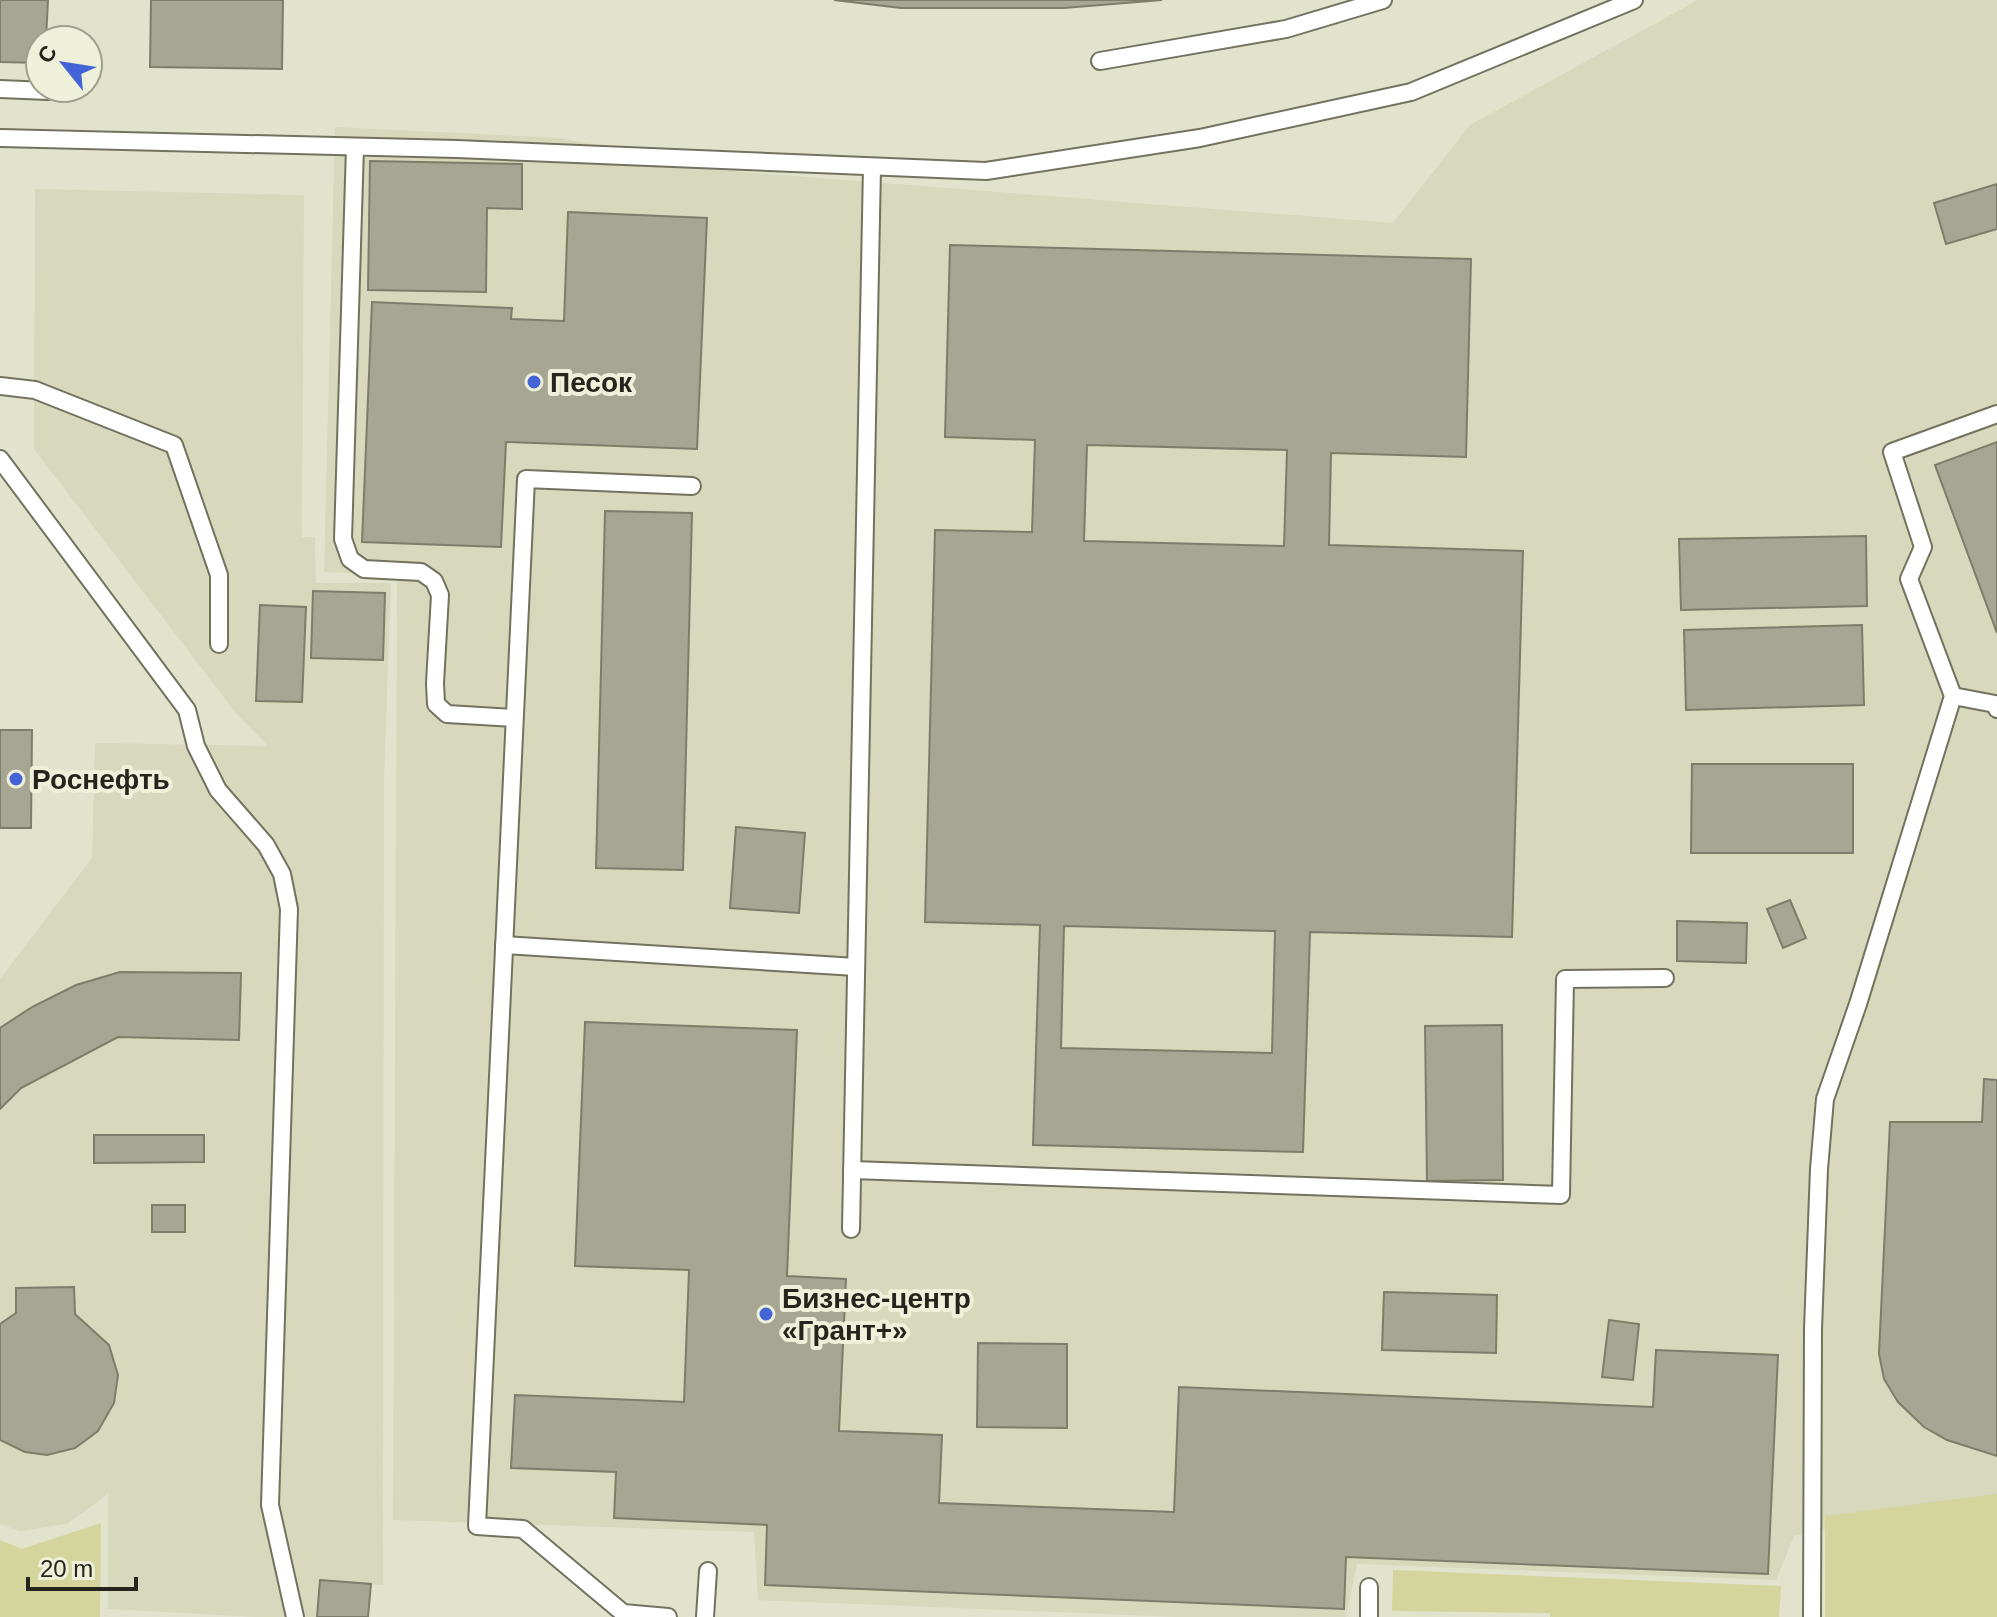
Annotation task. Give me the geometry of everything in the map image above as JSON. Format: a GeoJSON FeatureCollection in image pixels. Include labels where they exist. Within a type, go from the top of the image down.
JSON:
{"type":"FeatureCollection","features":[{"type":"Feature","properties":{"kind":"lane"},"geometry":{"type":"LineString","coordinates":[[1100,61],[1286,29],[1383,0]]}},
{"type":"Feature","properties":{"kind":"lane"},"geometry":{"type":"LineString","coordinates":[[0,138],[457,149],[986,171],[1200,138],[1396,96],[1634,0]]}},
{"type":"Feature","properties":{"kind":"lane"},"geometry":{"type":"LineString","coordinates":[[0,89],[24,90]]}},
{"type":"Feature","properties":{"kind":"lane"},"geometry":{"type":"LineString","coordinates":[[355,147],[343,539],[350,559],[364,569],[421,572],[434,581],[440,595],[436,704],[447,714],[514,718]]}},
{"type":"Feature","properties":{"kind":"lane"},"geometry":{"type":"LineString","coordinates":[[851,1229],[872,167]]}},
{"type":"Feature","properties":{"kind":"lane"},"geometry":{"type":"LineString","coordinates":[[0,386],[35,390],[174,445],[219,575],[219,644]]}},
{"type":"Feature","properties":{"kind":"lane"},"geometry":{"type":"LineString","coordinates":[[1812,1617],[1813,1329],[1825,1099],[1858,1004],[1953,696],[1909,579],[1923,547],[1892,452],[1997,414]]}},
{"type":"Feature","properties":{"kind":"lane"},"geometry":{"type":"LineString","coordinates":[[0,459],[187,710],[196,746],[218,790],[266,845],[282,874],[289,909],[270,1505],[295,1617]]}},
{"type":"Feature","properties":{"kind":"lane"},"geometry":{"type":"LineString","coordinates":[[668,1617],[623,1613],[523,1529],[477,1526],[526,479],[692,486]]}},
{"type":"Feature","properties":{"kind":"lane"},"geometry":{"type":"LineString","coordinates":[[1953,696],[1995,704],[1997,709]]}},
{"type":"Feature","properties":{"kind":"lane"},"geometry":{"type":"LineString","coordinates":[[504,945],[856,967]]}},
{"type":"Feature","properties":{"kind":"lane"},"geometry":{"type":"LineString","coordinates":[[852,1170],[1561,1195],[1565,979],[1665,978]]}},
{"type":"Feature","properties":{"kind":"lane"},"geometry":{"type":"LineString","coordinates":[[705,1617],[708,1571]]}},
{"type":"Feature","properties":{"kind":"lane"},"geometry":{"type":"LineString","coordinates":[[1369,1587],[1369,1617]]}},
{"type":"Feature","properties":{"kind":"shaded area"},"geometry":{"type":"Polygon","coordinates":[[[1698,0],[1997,0],[1997,1503],[1943,1503],[1794,1536],[1776,1580],[1357,1564],[1346,1617],[1179,1617],[758,1600],[754,1532],[393,1520],[397,575],[324,572],[335,127],[560,138],[717,170],[1393,223],[1470,125],[1698,0]]]}},
{"type":"Feature","properties":{"kind":"shaded area"},"geometry":{"type":"Polygon","coordinates":[[[35,189],[304,195],[302,537],[315,537],[316,583],[391,583],[384,779],[383,1585],[371,1585],[368,1617],[255,1617],[108,1609],[108,1494],[67,1524],[20,1531],[0,1524],[0,979],[92,858],[95,743],[268,746],[235,712],[34,449],[35,189]]]}},
{"type":"Feature","properties":{"kind":"green space"},"geometry":{"type":"Polygon","coordinates":[[[1997,1494],[1997,1617],[1825,1617],[1825,1516],[1997,1494]]]}},
{"type":"Feature","properties":{"kind":"green space"},"geometry":{"type":"Polygon","coordinates":[[[101,1523],[100,1617],[0,1617],[0,1540],[22,1549],[101,1523]]]}},
{"type":"Feature","properties":{"kind":"green space"},"geometry":{"type":"Polygon","coordinates":[[[1393,1570],[1781,1586],[1779,1617],[1550,1617],[1550,1613],[1392,1611],[1393,1570]]]}},
{"type":"Feature","properties":{"kind":"building"},"geometry":{"type":"Polygon","coordinates":[[[0,0],[48,0],[47,24],[24,24],[24,63],[0,62],[0,0]]]}},
{"type":"Feature","properties":{"kind":"building"},"geometry":{"type":"Polygon","coordinates":[[[151,0],[283,0],[282,69],[150,67],[151,0]]]}},
{"type":"Feature","properties":{"kind":"building"},"geometry":{"type":"Polygon","coordinates":[[[834,0],[1162,0],[1064,8],[901,8],[834,0]]]}},
{"type":"Feature","properties":{"kind":"building"},"geometry":{"type":"Polygon","coordinates":[[[370,161],[522,164],[522,209],[487,208],[486,292],[368,290],[370,161]]]}},
{"type":"Feature","properties":{"kind":"building"},"geometry":{"type":"Polygon","coordinates":[[[1997,184],[1997,229],[1946,244],[1934,203],[1997,184]]]}},
{"type":"Feature","properties":{"kind":"building","name":"Песок"},"geometry":{"type":"Polygon","coordinates":[[[568,212],[707,218],[697,449],[506,442],[501,547],[362,542],[372,302],[512,308],[511,319],[564,321],[568,212]]]}},
{"type":"Feature","properties":{"kind":"building"},"geometry":{"type":"Polygon","coordinates":[[[950,245],[1471,259],[1466,457],[1331,453],[1329,545],[1523,551],[1512,937],[1310,932],[1303,1152],[1033,1145],[1040,925],[925,922],[935,530],[1032,532],[1035,440],[945,437],[950,245]],[[1087,445],[1084,541],[1284,546],[1287,450],[1087,445]],[[1064,926],[1061,1048],[1272,1053],[1275,931],[1064,926]]]}},
{"type":"Feature","properties":{"kind":"building"},"geometry":{"type":"Polygon","coordinates":[[[1997,442],[1997,633],[1935,465],[1997,442]]]}},
{"type":"Feature","properties":{"kind":"building"},"geometry":{"type":"Polygon","coordinates":[[[605,511],[692,513],[683,870],[596,868],[605,511]]]}},
{"type":"Feature","properties":{"kind":"building"},"geometry":{"type":"Polygon","coordinates":[[[1866,536],[1867,606],[1681,610],[1679,539],[1866,536]]]}},
{"type":"Feature","properties":{"kind":"building"},"geometry":{"type":"Polygon","coordinates":[[[313,591],[385,593],[383,660],[311,658],[313,591]]]}},
{"type":"Feature","properties":{"kind":"building"},"geometry":{"type":"Polygon","coordinates":[[[260,605],[306,607],[302,702],[256,701],[260,605]]]}},
{"type":"Feature","properties":{"kind":"building"},"geometry":{"type":"Polygon","coordinates":[[[1862,625],[1864,705],[1686,710],[1684,630],[1862,625]]]}},
{"type":"Feature","properties":{"kind":"building","name":"Роснефть"},"geometry":{"type":"Polygon","coordinates":[[[0,730],[32,730],[31,828],[0,828],[0,730]]]}},
{"type":"Feature","properties":{"kind":"building"},"geometry":{"type":"Polygon","coordinates":[[[1692,764],[1853,764],[1853,853],[1691,853],[1692,764]]]}},
{"type":"Feature","properties":{"kind":"building"},"geometry":{"type":"Polygon","coordinates":[[[736,827],[805,833],[799,913],[730,908],[736,827]]]}},
{"type":"Feature","properties":{"kind":"building"},"geometry":{"type":"Polygon","coordinates":[[[1790,900],[1806,938],[1783,948],[1767,909],[1790,900]]]}},
{"type":"Feature","properties":{"kind":"building"},"geometry":{"type":"Polygon","coordinates":[[[1677,921],[1747,923],[1746,963],[1677,961],[1677,921]]]}},
{"type":"Feature","properties":{"kind":"building"},"geometry":{"type":"Polygon","coordinates":[[[120,972],[241,973],[239,1040],[118,1037],[21,1088],[0,1109],[0,1028],[32,1007],[76,985],[120,972]]]}},
{"type":"Feature","properties":{"kind":"building","name":"Бизнес-центр «Грант+»"},"geometry":{"type":"Polygon","coordinates":[[[585,1022],[797,1030],[787,1276],[846,1279],[839,1431],[942,1435],[939,1503],[1174,1512],[1179,1387],[1653,1407],[1656,1350],[1778,1355],[1768,1574],[1346,1557],[1344,1609],[765,1585],[767,1525],[614,1518],[616,1472],[511,1468],[515,1395],[684,1402],[689,1270],[575,1266],[585,1022]]]}},
{"type":"Feature","properties":{"kind":"building"},"geometry":{"type":"Polygon","coordinates":[[[1502,1025],[1503,1180],[1427,1181],[1425,1026],[1502,1025]]]}},
{"type":"Feature","properties":{"kind":"building"},"geometry":{"type":"Polygon","coordinates":[[[1984,1079],[1997,1080],[1997,1456],[1947,1440],[1924,1427],[1898,1402],[1884,1379],[1879,1354],[1890,1122],[1982,1122],[1984,1079]]]}},
{"type":"Feature","properties":{"kind":"building"},"geometry":{"type":"Polygon","coordinates":[[[94,1135],[204,1135],[204,1162],[94,1163],[94,1135]]]}},
{"type":"Feature","properties":{"kind":"building"},"geometry":{"type":"Polygon","coordinates":[[[152,1205],[185,1205],[185,1232],[152,1232],[152,1205]]]}},
{"type":"Feature","properties":{"kind":"building"},"geometry":{"type":"Polygon","coordinates":[[[74,1287],[75,1314],[109,1345],[118,1375],[114,1403],[98,1431],[75,1448],[47,1455],[25,1452],[0,1440],[0,1324],[16,1313],[16,1288],[74,1287]]]}},
{"type":"Feature","properties":{"kind":"building"},"geometry":{"type":"Polygon","coordinates":[[[1384,1292],[1497,1295],[1496,1353],[1382,1350],[1384,1292]]]}},
{"type":"Feature","properties":{"kind":"building"},"geometry":{"type":"Polygon","coordinates":[[[1609,1320],[1639,1324],[1633,1380],[1602,1377],[1609,1320]]]}},
{"type":"Feature","properties":{"kind":"building"},"geometry":{"type":"Polygon","coordinates":[[[978,1343],[1067,1344],[1067,1428],[977,1427],[978,1343]]]}},
{"type":"Feature","properties":{"kind":"building"},"geometry":{"type":"Polygon","coordinates":[[[320,1580],[371,1584],[368,1617],[317,1617],[320,1580]]]}},
{"type":"Feature","properties":{"kind":"place","name":"Песок"},"geometry":{"type":"Point","coordinates":[534,382]}},
{"type":"Feature","properties":{"kind":"place","name":"Роснефть"},"geometry":{"type":"Point","coordinates":[16,779]}},
{"type":"Feature","properties":{"kind":"place","name":"Бизнес-центр «Грант+»"},"geometry":{"type":"Point","coordinates":[766,1314]}}]}
